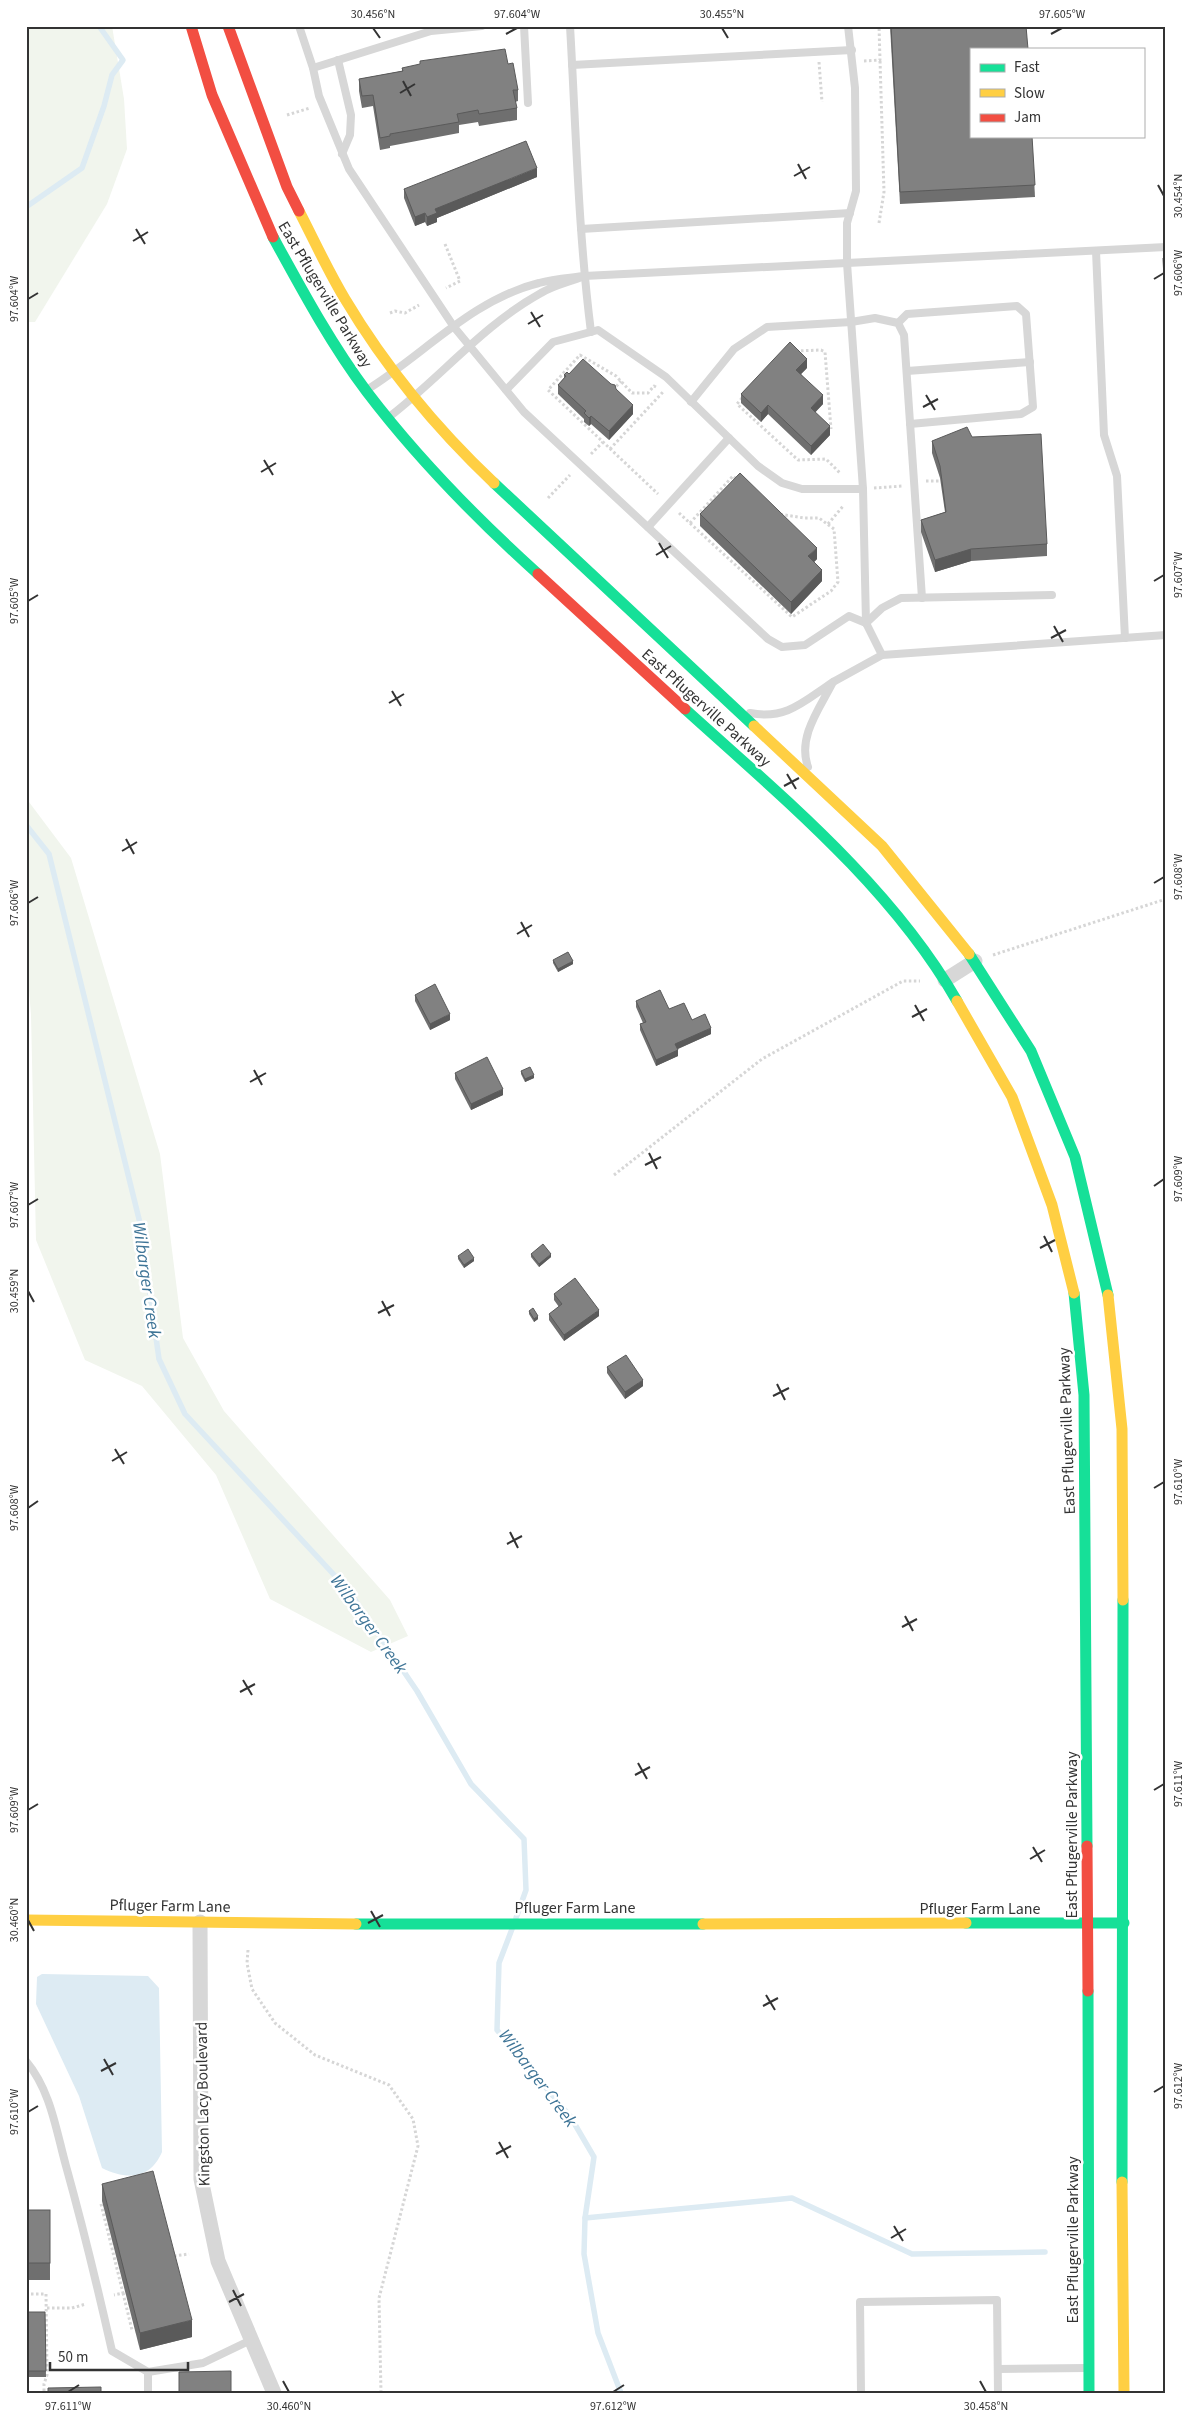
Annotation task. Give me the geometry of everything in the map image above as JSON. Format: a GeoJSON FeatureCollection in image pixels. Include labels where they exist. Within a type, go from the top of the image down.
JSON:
{"type":"FeatureCollection","features":[{"type":"Feature","properties":{"kind":"main road","name":"East Pflugerville Parkway"},"geometry":{"type":"LineString","coordinates":[[191,26],[212,95],[265,222],[318,318],[366,391],[422,461],[494,534],[786,801],[875,888],[945,980],[1012,1097],[1052,1205],[1074,1294],[1084,1395],[1089,2393]]}},
{"type":"Feature","properties":{"kind":"main road","name":"East Pflugerville Parkway"},"geometry":{"type":"LineString","coordinates":[[228,26],[287,187],[345,299],[395,372],[469,459],[882,846],[975,960],[1031,1051],[1075,1157],[1111,1307],[1122,1429],[1124,1923],[1122,2225],[1124,2393]]}},
{"type":"Feature","properties":{"kind":"main road","name":"Pfluger Farm Lane"},"geometry":{"type":"LineString","coordinates":[[26,1920],[350,1924],[1124,1923]]}},
{"type":"Feature","properties":{"kind":"street"},"geometry":{"type":"LineString","coordinates":[[945,980],[975,960]]}},
{"type":"Feature","properties":{"kind":"street","name":"Kingston Lacy Boulevard"},"geometry":{"type":"LineString","coordinates":[[200,1922],[201,2179],[218,2262],[274,2393]]}},
{"type":"Feature","properties":{"kind":"lane"},"geometry":{"type":"LineString","coordinates":[[299,26],[313,68],[319,96],[342,154],[354,177],[454,327],[524,412],[768,639],[782,647],[806,645],[849,616],[866,623]]}},
{"type":"Feature","properties":{"kind":"lane"},"geometry":{"type":"LineString","coordinates":[[313,68],[430,31],[482,26]]}},
{"type":"Feature","properties":{"kind":"lane"},"geometry":{"type":"LineString","coordinates":[[524,26],[528,103]]}},
{"type":"Feature","properties":{"kind":"lane"},"geometry":{"type":"LineString","coordinates":[[570,26],[577,178],[584,276],[591,332]]}},
{"type":"Feature","properties":{"kind":"lane"},"geometry":{"type":"LineString","coordinates":[[848,26],[855,88],[856,191],[847,222],[847,263],[863,488],[866,623],[882,655]]}},
{"type":"Feature","properties":{"kind":"lane"},"geometry":{"type":"LineString","coordinates":[[572,65],[852,50]]}},
{"type":"Feature","properties":{"kind":"lane"},"geometry":{"type":"LineString","coordinates":[[338,60],[351,115],[350,135],[342,154]]}},
{"type":"Feature","properties":{"kind":"lane"},"geometry":{"type":"LineString","coordinates":[[581,228],[850,213]]}},
{"type":"Feature","properties":{"kind":"lane"},"geometry":{"type":"LineString","coordinates":[[366,391],[493,301],[538,283],[584,276],[1166,247]]}},
{"type":"Feature","properties":{"kind":"lane"},"geometry":{"type":"LineString","coordinates":[[1096,251],[1104,435],[1117,476],[1125,638]]}},
{"type":"Feature","properties":{"kind":"lane"},"geometry":{"type":"LineString","coordinates":[[388,418],[416,397],[469,346],[503,317],[542,292],[584,276]]}},
{"type":"Feature","properties":{"kind":"lane"},"geometry":{"type":"LineString","coordinates":[[898,323],[908,314],[1016,306],[1026,314],[1033,407],[1021,414],[910,424]]}},
{"type":"Feature","properties":{"kind":"lane"},"geometry":{"type":"LineString","coordinates":[[691,402],[734,349],[767,327],[851,322],[875,318],[898,323]]}},
{"type":"Feature","properties":{"kind":"lane"},"geometry":{"type":"LineString","coordinates":[[898,323],[904,335],[922,598]]}},
{"type":"Feature","properties":{"kind":"lane"},"geometry":{"type":"LineString","coordinates":[[506,390],[553,342],[598,330],[666,377],[758,466],[782,483],[802,489],[863,488]]}},
{"type":"Feature","properties":{"kind":"lane"},"geometry":{"type":"LineString","coordinates":[[907,371],[1030,362]]}},
{"type":"Feature","properties":{"kind":"lane"},"geometry":{"type":"LineString","coordinates":[[648,526],[729,438]]}},
{"type":"Feature","properties":{"kind":"lane"},"geometry":{"type":"LineString","coordinates":[[866,623],[882,608],[901,598],[1052,594]]}},
{"type":"Feature","properties":{"kind":"lane"},"geometry":{"type":"LineString","coordinates":[[739,711],[766,716],[785,713],[833,682],[882,655],[1166,635]]}},
{"type":"Feature","properties":{"kind":"lane"},"geometry":{"type":"LineString","coordinates":[[812,779],[804,756],[806,735],[833,682]]}},
{"type":"Feature","properties":{"kind":"lane"},"geometry":{"type":"LineString","coordinates":[[26,2061],[38,2075],[50,2102],[89,2250],[112,2351],[148,2372],[202,2363],[251,2340]]}},
{"type":"Feature","properties":{"kind":"lane"},"geometry":{"type":"LineString","coordinates":[[862,2393],[860,2302],[997,2300],[998,2393]]}},
{"type":"Feature","properties":{"kind":"lane"},"geometry":{"type":"LineString","coordinates":[[998,2368],[1088,2368]]}},
{"type":"Feature","properties":{"kind":"lane"},"geometry":{"type":"LineString","coordinates":[[148,2372],[148,2393]]}},
{"type":"Feature","properties":{"kind":"path"},"geometry":{"type":"LineString","coordinates":[[879,26],[884,192],[879,223]]}},
{"type":"Feature","properties":{"kind":"path"},"geometry":{"type":"LineString","coordinates":[[861,61],[880,60]]}},
{"type":"Feature","properties":{"kind":"path"},"geometry":{"type":"LineString","coordinates":[[819,61],[822,102]]}},
{"type":"Feature","properties":{"kind":"path"},"geometry":{"type":"LineString","coordinates":[[287,115],[311,108]]}},
{"type":"Feature","properties":{"kind":"path"},"geometry":{"type":"LineString","coordinates":[[445,244],[460,281],[446,288]]}},
{"type":"Feature","properties":{"kind":"path"},"geometry":{"type":"LineString","coordinates":[[390,313],[395,311],[405,313],[419,305]]}},
{"type":"Feature","properties":{"kind":"path"},"geometry":{"type":"LineString","coordinates":[[787,351],[821,350],[825,352],[831,429]]}},
{"type":"Feature","properties":{"kind":"path"},"geometry":{"type":"LineString","coordinates":[[610,449],[663,393],[654,386],[648,393],[632,393],[616,376],[580,354],[548,390],[610,449],[658,494]]}},
{"type":"Feature","properties":{"kind":"path"},"geometry":{"type":"LineString","coordinates":[[615,394],[613,390],[621,381]]}},
{"type":"Feature","properties":{"kind":"path"},"geometry":{"type":"LineString","coordinates":[[743,397],[737,404],[798,460],[826,459],[840,473]]}},
{"type":"Feature","properties":{"kind":"path"},"geometry":{"type":"LineString","coordinates":[[591,454],[603,442]]}},
{"type":"Feature","properties":{"kind":"path"},"geometry":{"type":"LineString","coordinates":[[548,498],[570,475]]}},
{"type":"Feature","properties":{"kind":"path"},"geometry":{"type":"LineString","coordinates":[[690,523],[733,476],[739,482]]}},
{"type":"Feature","properties":{"kind":"path"},"geometry":{"type":"LineString","coordinates":[[925,481],[939,481]]}},
{"type":"Feature","properties":{"kind":"path"},"geometry":{"type":"LineString","coordinates":[[874,488],[904,486]]}},
{"type":"Feature","properties":{"kind":"path"},"geometry":{"type":"LineString","coordinates":[[828,524],[844,504]]}},
{"type":"Feature","properties":{"kind":"path"},"geometry":{"type":"LineString","coordinates":[[678,513],[792,617],[831,591],[838,582],[834,529],[819,518],[804,518],[780,514],[773,510]]}},
{"type":"Feature","properties":{"kind":"path"},"geometry":{"type":"LineString","coordinates":[[975,960],[1166,899]]}},
{"type":"Feature","properties":{"kind":"path"},"geometry":{"type":"LineString","coordinates":[[614,1175],[762,1059],[903,981],[945,980]]}},
{"type":"Feature","properties":{"kind":"path"},"geometry":{"type":"LineString","coordinates":[[248,1950],[247,1963],[252,1989],[275,2023],[315,2055],[389,2085],[413,2119],[418,2146],[379,2298],[381,2393]]}},
{"type":"Feature","properties":{"kind":"path"},"geometry":{"type":"LineString","coordinates":[[101,2204],[132,2330]]}},
{"type":"Feature","properties":{"kind":"path"},"geometry":{"type":"LineString","coordinates":[[172,2249],[176,2265]]}},
{"type":"Feature","properties":{"kind":"path"},"geometry":{"type":"LineString","coordinates":[[174,2257],[189,2254]]}},
{"type":"Feature","properties":{"kind":"path"},"geometry":{"type":"LineString","coordinates":[[114,2295],[123,2293]]}},
{"type":"Feature","properties":{"kind":"path"},"geometry":{"type":"LineString","coordinates":[[26,2294],[46,2294],[47,2375],[44,2393]]}},
{"type":"Feature","properties":{"kind":"path"},"geometry":{"type":"LineString","coordinates":[[46,2308],[72,2308],[86,2304]]}},
{"type":"Feature","properties":{"kind":"shaded area"},"geometry":{"type":"Polygon","coordinates":[[[26,26],[112,26],[124,99],[127,149],[107,204],[35,322],[26,322],[26,26]]]}},
{"type":"Feature","properties":{"kind":"shaded area"},"geometry":{"type":"Polygon","coordinates":[[[26,798],[71,858],[160,1154],[183,1338],[224,1411],[390,1600],[408,1636],[371,1652],[270,1599],[216,1475],[142,1386],[85,1360],[36,1240],[31,1015],[26,952],[26,798]]]}},
{"type":"Feature","properties":{"kind":"shaded area"},"geometry":{"type":"Polygon","coordinates":[[[42,1974],[148,1976],[159,1988],[162,2152],[151,2168],[144,2173],[128,2176],[102,2168],[79,2096],[36,2004],[37,1977],[42,1974]]]}},
{"type":"Feature","properties":{"kind":"building"},"geometry":{"type":"Polygon","coordinates":[[[891,26],[1026,26],[1028,48],[970,48],[970,138],[1032,138],[1035,185],[900,192],[891,26]]]}},
{"type":"Feature","properties":{"kind":"building"},"geometry":{"type":"Polygon","coordinates":[[[505,49],[508,64],[513,63],[518,90],[513,90],[517,108],[479,114],[478,110],[457,114],[459,122],[390,134],[390,136],[380,138],[373,95],[362,96],[359,79],[403,71],[402,68],[420,64],[420,61],[505,49]]]}},
{"type":"Feature","properties":{"kind":"building"},"geometry":{"type":"Polygon","coordinates":[[[526,141],[537,168],[435,209],[437,213],[427,217],[425,213],[415,217],[404,189],[526,141]]]}},
{"type":"Feature","properties":{"kind":"building"},"geometry":{"type":"Polygon","coordinates":[[[1163,258],[1166,258],[1166,320],[1163,258]]]}},
{"type":"Feature","properties":{"kind":"building"},"geometry":{"type":"Polygon","coordinates":[[[790,342],[807,359],[796,370],[823,395],[811,408],[830,426],[811,446],[768,405],[761,413],[741,394],[790,342]]]}},
{"type":"Feature","properties":{"kind":"building"},"geometry":{"type":"Polygon","coordinates":[[[583,359],[611,384],[615,385],[616,389],[633,405],[609,431],[591,416],[589,418],[584,413],[586,411],[558,385],[566,376],[564,375],[567,372],[569,374],[583,359]]]}},
{"type":"Feature","properties":{"kind":"building"},"geometry":{"type":"Polygon","coordinates":[[[967,427],[972,437],[1041,434],[1047,544],[971,549],[935,560],[921,520],[946,512],[940,466],[932,441],[967,427]]]}},
{"type":"Feature","properties":{"kind":"building"},"geometry":{"type":"Polygon","coordinates":[[[740,473],[817,548],[808,556],[822,570],[791,602],[700,514],[740,473]]]}},
{"type":"Feature","properties":{"kind":"building"},"geometry":{"type":"Polygon","coordinates":[[[568,952],[573,961],[558,969],[553,960],[568,952]]]}},
{"type":"Feature","properties":{"kind":"building"},"geometry":{"type":"Polygon","coordinates":[[[435,984],[450,1014],[430,1024],[415,995],[435,984]]]}},
{"type":"Feature","properties":{"kind":"building"},"geometry":{"type":"Polygon","coordinates":[[[660,990],[669,1009],[684,1003],[692,1020],[705,1014],[711,1028],[675,1044],[678,1050],[656,1060],[640,1024],[646,1022],[636,1001],[660,990]]]}},
{"type":"Feature","properties":{"kind":"building"},"geometry":{"type":"Polygon","coordinates":[[[487,1057],[503,1089],[471,1104],[455,1073],[487,1057]]]}},
{"type":"Feature","properties":{"kind":"building"},"geometry":{"type":"Polygon","coordinates":[[[530,1067],[534,1075],[525,1079],[521,1071],[530,1067]]]}},
{"type":"Feature","properties":{"kind":"building"},"geometry":{"type":"Polygon","coordinates":[[[543,1244],[551,1254],[539,1264],[531,1254],[543,1244]]]}},
{"type":"Feature","properties":{"kind":"building"},"geometry":{"type":"Polygon","coordinates":[[[468,1249],[474,1258],[464,1265],[458,1256],[468,1249]]]}},
{"type":"Feature","properties":{"kind":"building"},"geometry":{"type":"Polygon","coordinates":[[[575,1278],[599,1310],[564,1335],[549,1314],[562,1304],[554,1294],[575,1278]]]}},
{"type":"Feature","properties":{"kind":"building"},"geometry":{"type":"Polygon","coordinates":[[[533,1308],[538,1316],[534,1319],[529,1311],[533,1308]]]}},
{"type":"Feature","properties":{"kind":"building"},"geometry":{"type":"Polygon","coordinates":[[[626,1355],[643,1380],[625,1392],[607,1367],[626,1355]]]}},
{"type":"Feature","properties":{"kind":"building"},"geometry":{"type":"Polygon","coordinates":[[[153,2171],[192,2320],[140,2333],[102,2184],[153,2171]]]}},
{"type":"Feature","properties":{"kind":"building"},"geometry":{"type":"Polygon","coordinates":[[[26,2210],[50,2210],[50,2263],[26,2263],[26,2210]]]}},
{"type":"Feature","properties":{"kind":"building"},"geometry":{"type":"Polygon","coordinates":[[[26,2312],[45,2312],[46,2371],[26,2371],[26,2312]]]}},
{"type":"Feature","properties":{"kind":"building"},"geometry":{"type":"Polygon","coordinates":[[[231,2371],[231,2393],[179,2393],[179,2372],[231,2371]]]}},
{"type":"Feature","properties":{"kind":"building"},"geometry":{"type":"Polygon","coordinates":[[[101,2387],[101,2393],[48,2393],[48,2388],[101,2387]]]}},
{"type":"Feature","properties":{"kind":"waterway","name":"Wilbarger Creek"},"geometry":{"type":"LineString","coordinates":[[26,207],[82,168],[104,106],[112,75],[123,60],[99,26]]}},
{"type":"Feature","properties":{"kind":"waterway","name":"Wilbarger Creek"},"geometry":{"type":"LineString","coordinates":[[26,825],[49,854],[140,1223],[159,1359],[185,1414],[349,1591],[417,1691],[471,1784],[524,1839],[526,1890],[516,1918]]}},
{"type":"Feature","properties":{"kind":"waterway","name":"Wilbarger Creek"},"geometry":{"type":"LineString","coordinates":[[512,1929],[499,1963],[497,2030],[570,2116],[594,2157],[585,2218],[584,2254],[598,2333],[621,2393]]}},
{"type":"Feature","properties":{"kind":"waterway"},"geometry":{"type":"LineString","coordinates":[[585,2218],[792,2198],[912,2254],[1045,2252]]}},
{"type":"Feature","properties":{"kind":"traffic: fast"},"geometry":{"type":"LineString","coordinates":[[273,237],[329,336],[386,417],[448,487],[538,574]]}},
{"type":"Feature","properties":{"kind":"traffic: fast"},"geometry":{"type":"LineString","coordinates":[[494,483],[754,726]]}},
{"type":"Feature","properties":{"kind":"traffic: fast"},"geometry":{"type":"LineString","coordinates":[[685,709],[796,810],[868,881],[930,959],[957,1001]]}},
{"type":"Feature","properties":{"kind":"traffic: fast"},"geometry":{"type":"LineString","coordinates":[[969,954],[1031,1051],[1075,1157],[1108,1295]]}},
{"type":"Feature","properties":{"kind":"traffic: fast"},"geometry":{"type":"LineString","coordinates":[[1074,1293],[1084,1395],[1087,1846]]}},
{"type":"Feature","properties":{"kind":"traffic: fast"},"geometry":{"type":"LineString","coordinates":[[1122,2182],[1123,1600]]}},
{"type":"Feature","properties":{"kind":"traffic: fast"},"geometry":{"type":"LineString","coordinates":[[966,1923],[1124,1923]]}},
{"type":"Feature","properties":{"kind":"traffic: fast"},"geometry":{"type":"LineString","coordinates":[[356,1924],[703,1924]]}},
{"type":"Feature","properties":{"kind":"traffic: fast"},"geometry":{"type":"LineString","coordinates":[[1088,1991],[1089,2393]]}},
{"type":"Feature","properties":{"kind":"traffic: slow"},"geometry":{"type":"LineString","coordinates":[[299,211],[339,288],[377,349],[433,419],[494,483]]}},
{"type":"Feature","properties":{"kind":"traffic: slow"},"geometry":{"type":"LineString","coordinates":[[754,726],[882,846],[969,954]]}},
{"type":"Feature","properties":{"kind":"traffic: slow"},"geometry":{"type":"LineString","coordinates":[[957,1001],[1012,1097],[1052,1205],[1074,1293]]}},
{"type":"Feature","properties":{"kind":"traffic: slow"},"geometry":{"type":"LineString","coordinates":[[1108,1295],[1122,1429],[1123,1600]]}},
{"type":"Feature","properties":{"kind":"traffic: slow"},"geometry":{"type":"LineString","coordinates":[[26,1920],[356,1924]]}},
{"type":"Feature","properties":{"kind":"traffic: slow"},"geometry":{"type":"LineString","coordinates":[[703,1924],[966,1923]]}},
{"type":"Feature","properties":{"kind":"traffic: slow"},"geometry":{"type":"LineString","coordinates":[[1122,2182],[1124,2393]]}},
{"type":"Feature","properties":{"kind":"traffic: jam"},"geometry":{"type":"LineString","coordinates":[[191,26],[212,95],[273,237]]}},
{"type":"Feature","properties":{"kind":"traffic: jam"},"geometry":{"type":"LineString","coordinates":[[228,26],[287,187],[299,211]]}},
{"type":"Feature","properties":{"kind":"traffic: jam"},"geometry":{"type":"LineString","coordinates":[[538,574],[685,709]]}},
{"type":"Feature","properties":{"kind":"traffic: jam"},"geometry":{"type":"LineString","coordinates":[[1087,1846],[1088,1991]]}}]}
